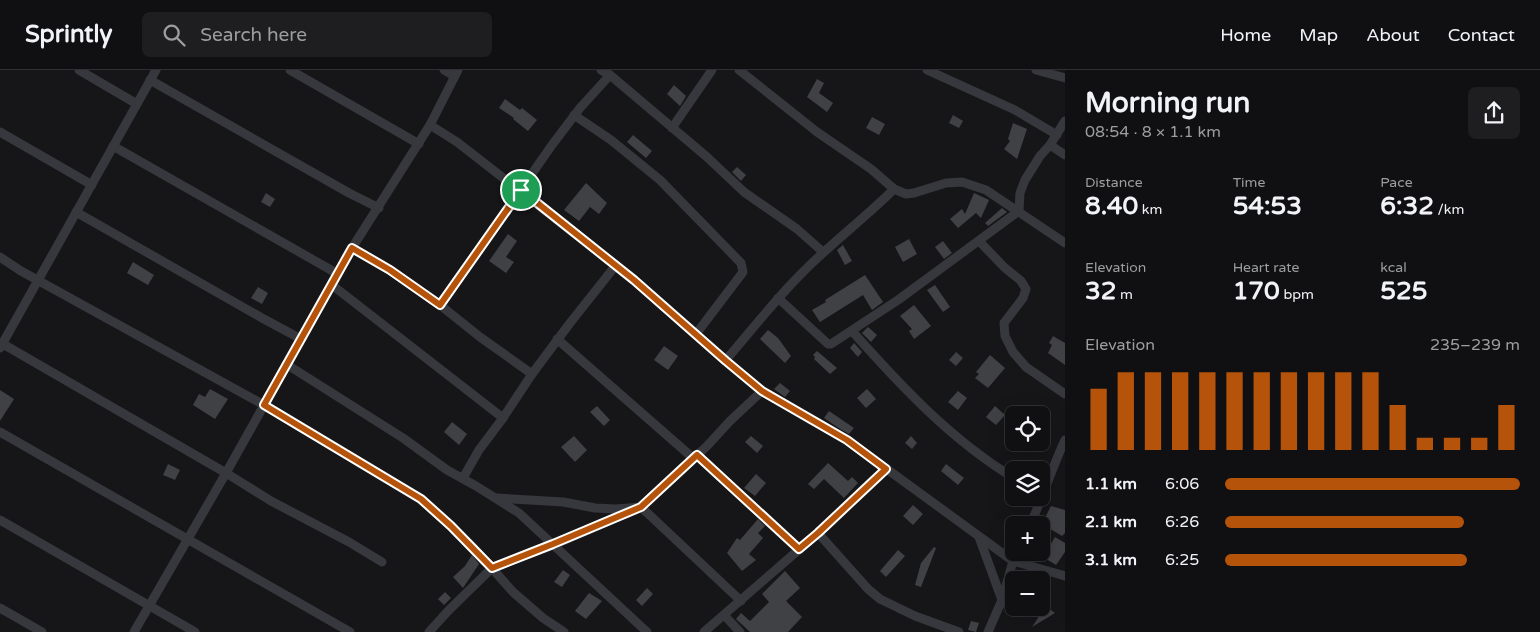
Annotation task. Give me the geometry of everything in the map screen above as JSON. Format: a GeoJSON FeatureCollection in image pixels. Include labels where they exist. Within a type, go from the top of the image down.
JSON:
{"type":"FeatureCollection","features":[{"type":"Feature","properties":{"kind":"street"},"geometry":{"type":"LineString","coordinates":[[79,70],[137,104]]}},
{"type":"Feature","properties":{"kind":"street"},"geometry":{"type":"LineString","coordinates":[[156,70],[1,346],[226,473],[271,501],[349,542],[382,562]]}},
{"type":"Feature","properties":{"kind":"street"},"geometry":{"type":"LineString","coordinates":[[290,70],[419,144]]}},
{"type":"Feature","properties":{"kind":"street"},"geometry":{"type":"LineString","coordinates":[[134,632],[150,607],[352,248],[430,125],[456,73],[444,70]]}},
{"type":"Feature","properties":{"kind":"street"},"geometry":{"type":"LineString","coordinates":[[672,128],[712,70]]}},
{"type":"Feature","properties":{"kind":"street"},"geometry":{"type":"LineString","coordinates":[[739,70],[817,132],[871,169],[894,189],[906,194],[946,183],[962,182],[986,190],[1065,243]]}},
{"type":"Feature","properties":{"kind":"street"},"geometry":{"type":"LineString","coordinates":[[927,70],[1015,110],[1057,135]]}},
{"type":"Feature","properties":{"kind":"street"},"geometry":{"type":"LineString","coordinates":[[1036,70],[1065,78]]}},
{"type":"Feature","properties":{"kind":"street"},"geometry":{"type":"LineString","coordinates":[[440,305],[605,72],[707,157],[744,192],[797,229],[823,252]]}},
{"type":"Feature","properties":{"kind":"street"},"geometry":{"type":"LineString","coordinates":[[150,80],[349,193],[379,208]]}},
{"type":"Feature","properties":{"kind":"street"},"geometry":{"type":"LineString","coordinates":[[574,115],[611,140],[660,180],[741,263],[744,272],[696,334]]}},
{"type":"Feature","properties":{"kind":"street"},"geometry":{"type":"LineString","coordinates":[[778,298],[828,344],[831,344],[898,300],[1019,211],[1020,193],[1025,180],[1065,121]]}},
{"type":"Feature","properties":{"kind":"street"},"geometry":{"type":"LineString","coordinates":[[430,125],[457,142],[521,190],[616,265],[762,391],[847,440],[978,536],[1005,551]]}},
{"type":"Feature","properties":{"kind":"street"},"geometry":{"type":"LineString","coordinates":[[0,132],[92,185]]}},
{"type":"Feature","properties":{"kind":"street"},"geometry":{"type":"LineString","coordinates":[[1050,145],[1065,154]]}},
{"type":"Feature","properties":{"kind":"street"},"geometry":{"type":"LineString","coordinates":[[113,146],[338,274]]}},
{"type":"Feature","properties":{"kind":"street"},"geometry":{"type":"LineString","coordinates":[[726,361],[778,298],[823,252],[871,212],[894,189]]}},
{"type":"Feature","properties":{"kind":"street"},"geometry":{"type":"LineString","coordinates":[[76,212],[301,339]]}},
{"type":"Feature","properties":{"kind":"street"},"geometry":{"type":"LineString","coordinates":[[979,241],[1021,281],[1026,289],[1023,298],[1004,323],[1005,336],[1013,352],[1026,367],[1065,394]]}},
{"type":"Feature","properties":{"kind":"street"},"geometry":{"type":"LineString","coordinates":[[352,248],[390,270],[532,374]]}},
{"type":"Feature","properties":{"kind":"street"},"geometry":{"type":"LineString","coordinates":[[0,257],[38,281],[264,405],[421,499],[451,526],[513,592],[543,618],[564,632]]}},
{"type":"Feature","properties":{"kind":"street"},"geometry":{"type":"LineString","coordinates":[[462,478],[479,450],[557,339],[616,265]]}},
{"type":"Feature","properties":{"kind":"street"},"geometry":{"type":"LineString","coordinates":[[332,285],[503,418]]}},
{"type":"Feature","properties":{"kind":"street"},"geometry":{"type":"LineString","coordinates":[[852,331],[907,391],[980,456],[1005,472]]}},
{"type":"Feature","properties":{"kind":"street"},"geometry":{"type":"LineString","coordinates":[[557,339],[799,549]]}},
{"type":"Feature","properties":{"kind":"street"},"geometry":{"type":"LineString","coordinates":[[286,364],[403,438],[447,470],[519,513],[647,632]]}},
{"type":"Feature","properties":{"kind":"street"},"geometry":{"type":"LineString","coordinates":[[429,632],[492,568],[641,507],[762,391]]}},
{"type":"Feature","properties":{"kind":"street"},"geometry":{"type":"LineString","coordinates":[[0,432],[350,632]]}},
{"type":"Feature","properties":{"kind":"street"},"geometry":{"type":"LineString","coordinates":[[1050,475],[1065,440]]}},
{"type":"Feature","properties":{"kind":"street"},"geometry":{"type":"LineString","coordinates":[[704,632],[741,602],[886,469]]}},
{"type":"Feature","properties":{"kind":"street"},"geometry":{"type":"LineString","coordinates":[[495,498],[563,502],[595,508],[641,507],[741,602]]}},
{"type":"Feature","properties":{"kind":"street"},"geometry":{"type":"LineString","coordinates":[[0,520],[195,632]]}},
{"type":"Feature","properties":{"kind":"street"},"geometry":{"type":"LineString","coordinates":[[818,533],[868,589],[880,599],[915,616],[959,632]]}},
{"type":"Feature","properties":{"kind":"street"},"geometry":{"type":"LineString","coordinates":[[978,536],[1002,600]]}},
{"type":"Feature","properties":{"kind":"street"},"geometry":{"type":"LineString","coordinates":[[988,632],[1002,600],[1014,561]]}},
{"type":"Feature","properties":{"kind":"street"},"geometry":{"type":"LineString","coordinates":[[1026,561],[1065,576]]}},
{"type":"Feature","properties":{"kind":"street"},"geometry":{"type":"LineString","coordinates":[[0,608],[42,632]]}},
{"type":"Feature","properties":{"kind":"street"},"geometry":{"type":"LineString","coordinates":[[724,615],[740,632]]}},
{"type":"Feature","properties":{"kind":"building"},"geometry":{"type":"Polygon","coordinates":[[[817,79],[824,83],[819,93],[833,103],[827,112],[807,97],[817,79]]]}},
{"type":"Feature","properties":{"kind":"building"},"geometry":{"type":"Polygon","coordinates":[[[674,85],[686,96],[680,106],[667,94],[674,85]]]}},
{"type":"Feature","properties":{"kind":"building"},"geometry":{"type":"Polygon","coordinates":[[[505,99],[520,110],[522,108],[537,120],[528,131],[499,108],[505,99]]]}},
{"type":"Feature","properties":{"kind":"building"},"geometry":{"type":"Polygon","coordinates":[[[953,115],[963,121],[959,128],[949,123],[953,115]]]}},
{"type":"Feature","properties":{"kind":"building"},"geometry":{"type":"Polygon","coordinates":[[[872,117],[885,124],[879,135],[866,128],[872,117]]]}},
{"type":"Feature","properties":{"kind":"building"},"geometry":{"type":"Polygon","coordinates":[[[1013,123],[1027,129],[1017,159],[1004,149],[1010,141],[1008,139],[1013,123]]]}},
{"type":"Feature","properties":{"kind":"building"},"geometry":{"type":"Polygon","coordinates":[[[633,135],[652,151],[646,158],[627,142],[633,135]]]}},
{"type":"Feature","properties":{"kind":"building"},"geometry":{"type":"Polygon","coordinates":[[[737,167],[746,175],[741,181],[732,172],[737,167]]]}},
{"type":"Feature","properties":{"kind":"building"},"geometry":{"type":"Polygon","coordinates":[[[586,183],[607,203],[599,214],[590,207],[579,221],[564,210],[586,183]]]}},
{"type":"Feature","properties":{"kind":"building"},"geometry":{"type":"Polygon","coordinates":[[[266,193],[275,199],[270,207],[261,202],[266,193]]]}},
{"type":"Feature","properties":{"kind":"building"},"geometry":{"type":"Polygon","coordinates":[[[974,193],[989,200],[981,218],[976,213],[958,228],[950,219],[962,209],[965,214],[974,193]]]}},
{"type":"Feature","properties":{"kind":"building"},"geometry":{"type":"Polygon","coordinates":[[[1002,208],[1007,212],[988,226],[985,223],[1002,208]]]}},
{"type":"Feature","properties":{"kind":"building"},"geometry":{"type":"Polygon","coordinates":[[[508,234],[517,241],[506,257],[514,262],[506,273],[489,261],[508,234]]]}},
{"type":"Feature","properties":{"kind":"building"},"geometry":{"type":"Polygon","coordinates":[[[909,239],[917,254],[903,262],[895,247],[909,239]]]}},
{"type":"Feature","properties":{"kind":"building"},"geometry":{"type":"Polygon","coordinates":[[[943,241],[952,253],[944,259],[935,247],[943,241]]]}},
{"type":"Feature","properties":{"kind":"building"},"geometry":{"type":"Polygon","coordinates":[[[843,245],[852,261],[845,265],[837,250],[843,245]]]}},
{"type":"Feature","properties":{"kind":"building"},"geometry":{"type":"Polygon","coordinates":[[[133,262],[154,275],[148,285],[127,273],[133,262]]]}},
{"type":"Feature","properties":{"kind":"building"},"geometry":{"type":"Polygon","coordinates":[[[865,275],[883,302],[872,310],[863,295],[820,322],[812,310],[865,275]]]}},
{"type":"Feature","properties":{"kind":"building"},"geometry":{"type":"Polygon","coordinates":[[[935,285],[950,307],[943,312],[927,290],[935,285]]]}},
{"type":"Feature","properties":{"kind":"building"},"geometry":{"type":"Polygon","coordinates":[[[258,287],[268,293],[262,304],[251,298],[258,287]]]}},
{"type":"Feature","properties":{"kind":"building"},"geometry":{"type":"Polygon","coordinates":[[[914,305],[931,326],[914,339],[909,331],[912,329],[900,316],[914,305]]]}},
{"type":"Feature","properties":{"kind":"building"},"geometry":{"type":"Polygon","coordinates":[[[868,327],[877,335],[871,342],[862,333],[868,327]]]}},
{"type":"Feature","properties":{"kind":"building"},"geometry":{"type":"Polygon","coordinates":[[[768,330],[778,338],[791,356],[785,363],[760,339],[768,330]]]}},
{"type":"Feature","properties":{"kind":"building"},"geometry":{"type":"Polygon","coordinates":[[[1053,336],[1065,343],[1065,365],[1048,353],[1052,345],[1049,343],[1053,336]]]}},
{"type":"Feature","properties":{"kind":"building"},"geometry":{"type":"Polygon","coordinates":[[[854,343],[862,352],[858,357],[850,348],[854,343]]]}},
{"type":"Feature","properties":{"kind":"building"},"geometry":{"type":"Polygon","coordinates":[[[664,346],[678,356],[668,370],[654,360],[664,346]]]}},
{"type":"Feature","properties":{"kind":"building"},"geometry":{"type":"Polygon","coordinates":[[[817,351],[837,368],[830,374],[814,359],[813,355],[817,351]]]}},
{"type":"Feature","properties":{"kind":"building"},"geometry":{"type":"Polygon","coordinates":[[[956,352],[963,358],[956,366],[949,360],[956,352]]]}},
{"type":"Feature","properties":{"kind":"building"},"geometry":{"type":"Polygon","coordinates":[[[990,355],[1005,368],[988,388],[975,378],[979,374],[976,372],[990,355]]]}},
{"type":"Feature","properties":{"kind":"building"},"geometry":{"type":"Polygon","coordinates":[[[780,383],[790,391],[785,397],[774,389],[780,383]]]}},
{"type":"Feature","properties":{"kind":"building"},"geometry":{"type":"Polygon","coordinates":[[[210,389],[228,399],[215,419],[193,405],[199,394],[205,397],[210,389]]]}},
{"type":"Feature","properties":{"kind":"building"},"geometry":{"type":"Polygon","coordinates":[[[867,389],[876,399],[866,408],[857,398],[867,389]]]}},
{"type":"Feature","properties":{"kind":"building"},"geometry":{"type":"Polygon","coordinates":[[[0,390],[14,399],[0,421],[0,390]]]}},
{"type":"Feature","properties":{"kind":"building"},"geometry":{"type":"Polygon","coordinates":[[[958,391],[967,398],[958,410],[948,402],[958,391]]]}},
{"type":"Feature","properties":{"kind":"building"},"geometry":{"type":"Polygon","coordinates":[[[597,406],[610,420],[604,426],[590,412],[597,406]]]}},
{"type":"Feature","properties":{"kind":"building"},"geometry":{"type":"Polygon","coordinates":[[[995,406],[1005,415],[996,425],[986,417],[995,406]]]}},
{"type":"Feature","properties":{"kind":"building"},"geometry":{"type":"Polygon","coordinates":[[[829,411],[854,428],[849,434],[824,418],[829,411]]]}},
{"type":"Feature","properties":{"kind":"building"},"geometry":{"type":"Polygon","coordinates":[[[452,422],[467,434],[459,445],[444,432],[452,422]]]}},
{"type":"Feature","properties":{"kind":"building"},"geometry":{"type":"Polygon","coordinates":[[[574,436],[587,450],[575,462],[561,447],[574,436]]]}},
{"type":"Feature","properties":{"kind":"building"},"geometry":{"type":"Polygon","coordinates":[[[751,436],[763,446],[757,453],[745,442],[751,436]]]}},
{"type":"Feature","properties":{"kind":"building"},"geometry":{"type":"Polygon","coordinates":[[[911,436],[917,443],[912,449],[905,443],[911,436]]]}},
{"type":"Feature","properties":{"kind":"building"},"geometry":{"type":"Polygon","coordinates":[[[828,463],[848,481],[852,477],[858,483],[844,498],[824,479],[814,489],[808,484],[828,463]]]}},
{"type":"Feature","properties":{"kind":"building"},"geometry":{"type":"Polygon","coordinates":[[[168,464],[180,470],[175,480],[163,475],[168,464]]]}},
{"type":"Feature","properties":{"kind":"building"},"geometry":{"type":"Polygon","coordinates":[[[946,464],[964,478],[958,485],[941,471],[946,464]]]}},
{"type":"Feature","properties":{"kind":"building"},"geometry":{"type":"Polygon","coordinates":[[[756,474],[766,483],[755,496],[744,488],[756,474]]]}},
{"type":"Feature","properties":{"kind":"building"},"geometry":{"type":"Polygon","coordinates":[[[913,505],[923,514],[913,525],[903,516],[913,505]]]}},
{"type":"Feature","properties":{"kind":"building"},"geometry":{"type":"Polygon","coordinates":[[[1051,506],[1065,510],[1065,533],[1062,536],[1050,529],[1050,516],[1046,516],[1051,506]]]}},
{"type":"Feature","properties":{"kind":"building"},"geometry":{"type":"Polygon","coordinates":[[[758,519],[765,526],[758,533],[763,538],[749,554],[756,560],[742,571],[727,553],[737,538],[740,540],[758,519]]]}},
{"type":"Feature","properties":{"kind":"building"},"geometry":{"type":"Polygon","coordinates":[[[1055,537],[1065,543],[1065,552],[1056,565],[1050,561],[1050,545],[1055,537]]]}},
{"type":"Feature","properties":{"kind":"building"},"geometry":{"type":"Polygon","coordinates":[[[934,547],[936,548],[921,587],[915,585],[921,563],[934,547]]]}},
{"type":"Feature","properties":{"kind":"building"},"geometry":{"type":"Polygon","coordinates":[[[898,550],[905,556],[886,577],[880,571],[898,550]]]}},
{"type":"Feature","properties":{"kind":"building"},"geometry":{"type":"Polygon","coordinates":[[[472,555],[479,564],[463,588],[453,577],[465,566],[472,555]]]}},
{"type":"Feature","properties":{"kind":"building"},"geometry":{"type":"Polygon","coordinates":[[[563,570],[570,575],[562,587],[554,582],[563,570]]]}},
{"type":"Feature","properties":{"kind":"building"},"geometry":{"type":"Polygon","coordinates":[[[785,571],[800,588],[786,601],[802,617],[788,632],[750,632],[736,619],[741,613],[750,621],[769,602],[762,594],[785,571]]]}},
{"type":"Feature","properties":{"kind":"building"},"geometry":{"type":"Polygon","coordinates":[[[647,588],[653,594],[642,606],[636,600],[647,588]]]}},
{"type":"Feature","properties":{"kind":"building"},"geometry":{"type":"Polygon","coordinates":[[[445,592],[451,598],[444,605],[438,599],[445,592]]]}},
{"type":"Feature","properties":{"kind":"building"},"geometry":{"type":"Polygon","coordinates":[[[589,593],[602,601],[586,619],[575,611],[589,593]]]}},
{"type":"Feature","properties":{"kind":"building"},"geometry":{"type":"Polygon","coordinates":[[[1050,609],[1055,613],[1032,627],[1039,616],[1050,616],[1050,609]]]}},
{"type":"Feature","properties":{"kind":"building"},"geometry":{"type":"Polygon","coordinates":[[[971,621],[979,623],[976,632],[968,630],[971,621]]]}},
{"type":"Feature","properties":{"kind":"route"},"geometry":{"type":"LineString","coordinates":[[521,190],[634,280],[762,391],[847,440],[886,469],[799,549],[697,455],[641,507],[492,568],[472,546],[421,499],[264,405],[352,248],[390,270],[440,305],[521,190]]}}]}
